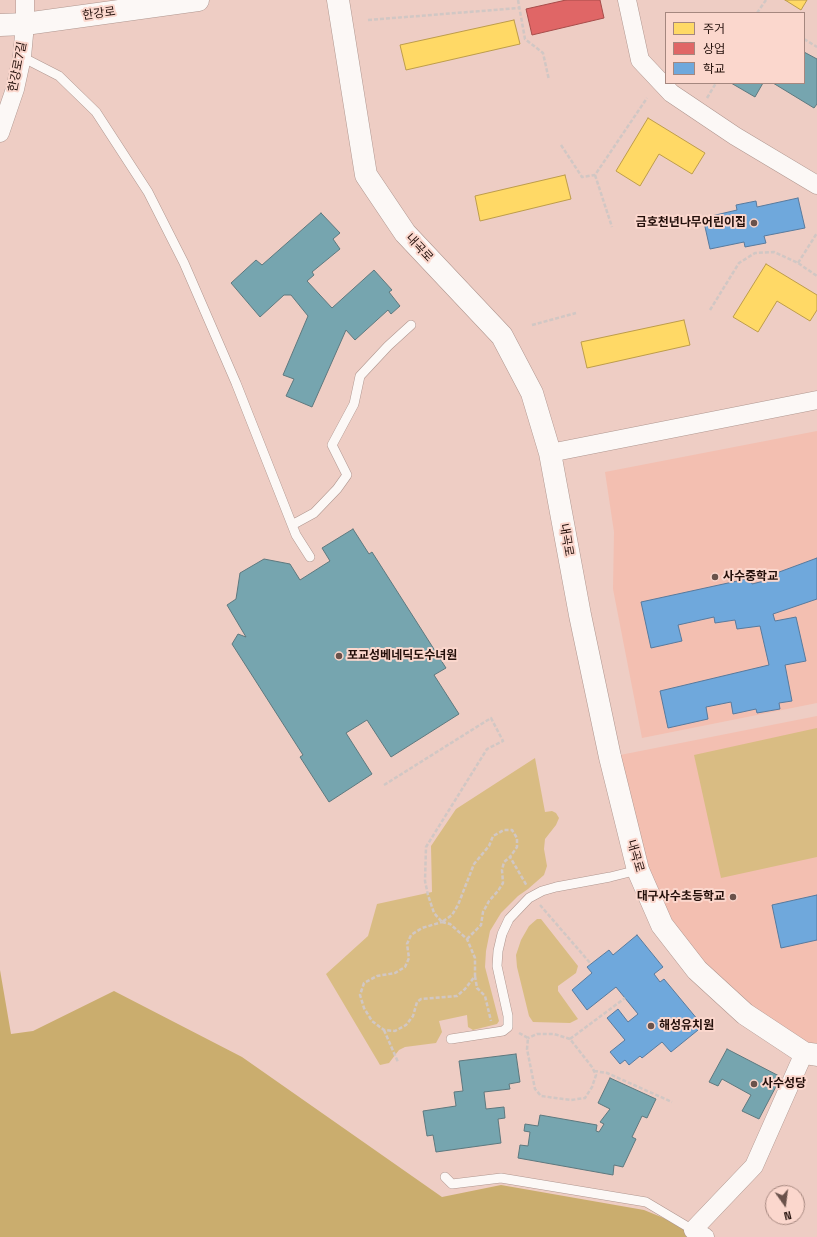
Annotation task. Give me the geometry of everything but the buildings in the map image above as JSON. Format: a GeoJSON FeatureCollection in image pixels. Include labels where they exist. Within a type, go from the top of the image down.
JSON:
{"type":"FeatureCollection","features":[{"type":"Feature","properties":{"kind":"main road","name":"한강로"},"geometry":{"type":"LineString","coordinates":[[0,25],[25,24],[198,0]]}},
{"type":"Feature","properties":{"kind":"main road","name":"내곡로"},"geometry":{"type":"LineString","coordinates":[[338,0],[366,175],[405,233],[502,336],[532,393],[550,453],[580,614],[610,757],[638,870],[662,925],[697,970],[745,1014],[811,1054]]}},
{"type":"Feature","properties":{"kind":"street","name":"한강로7길"},"geometry":{"type":"LineString","coordinates":[[0,133],[15,89],[22,57],[25,24],[25,0]]}},
{"type":"Feature","properties":{"kind":"street"},"geometry":{"type":"LineString","coordinates":[[627,0],[640,60],[671,93],[735,136],[817,185]]}},
{"type":"Feature","properties":{"kind":"street"},"geometry":{"type":"LineString","coordinates":[[550,453],[817,400]]}},
{"type":"Feature","properties":{"kind":"street"},"geometry":{"type":"LineString","coordinates":[[699,1234],[754,1166],[811,1054]]}},
{"type":"Feature","properties":{"kind":"lane"},"geometry":{"type":"LineString","coordinates":[[22,57],[59,76],[96,112],[148,192],[190,277],[236,383],[296,535],[310,557]]}},
{"type":"Feature","properties":{"kind":"lane"},"geometry":{"type":"LineString","coordinates":[[292,525],[314,513],[337,489],[347,475],[332,445],[354,404],[360,376],[388,346],[411,325]]}},
{"type":"Feature","properties":{"kind":"lane"},"geometry":{"type":"LineString","coordinates":[[451,1040],[503,1031],[508,1027],[508,1016],[497,966],[498,951],[502,934],[509,919],[529,898],[542,891],[556,887],[638,870]]}},
{"type":"Feature","properties":{"kind":"lane"},"geometry":{"type":"LineString","coordinates":[[445,1178],[452,1184],[501,1178],[646,1202],[699,1234]]}},
{"type":"Feature","properties":{"kind":"path"},"geometry":{"type":"LineString","coordinates":[[518,0],[525,39],[543,53],[549,80]]}},
{"type":"Feature","properties":{"kind":"path"},"geometry":{"type":"LineString","coordinates":[[759,12],[766,0]]}},
{"type":"Feature","properties":{"kind":"path"},"geometry":{"type":"LineString","coordinates":[[368,20],[519,8]]}},
{"type":"Feature","properties":{"kind":"path"},"geometry":{"type":"LineString","coordinates":[[805,40],[817,47]]}},
{"type":"Feature","properties":{"kind":"path"},"geometry":{"type":"LineString","coordinates":[[705,103],[715,84]]}},
{"type":"Feature","properties":{"kind":"path"},"geometry":{"type":"LineString","coordinates":[[561,145],[582,177],[595,175],[647,98]]}},
{"type":"Feature","properties":{"kind":"path"},"geometry":{"type":"LineString","coordinates":[[595,175],[612,227]]}},
{"type":"Feature","properties":{"kind":"path"},"geometry":{"type":"LineString","coordinates":[[798,263],[817,233]]}},
{"type":"Feature","properties":{"kind":"path"},"geometry":{"type":"LineString","coordinates":[[710,310],[739,263],[755,253],[774,252],[798,263],[817,276]]}},
{"type":"Feature","properties":{"kind":"path"},"geometry":{"type":"LineString","coordinates":[[532,325],[576,313]]}},
{"type":"Feature","properties":{"kind":"path"},"geometry":{"type":"LineString","coordinates":[[384,785],[491,718],[503,741],[487,749],[426,847],[425,881],[434,913],[442,922],[450,924],[467,939],[474,958],[477,988],[485,996],[493,1027]]}},
{"type":"Feature","properties":{"kind":"path"},"geometry":{"type":"LineString","coordinates":[[398,1062],[384,1030],[372,1020],[364,1008],[360,995],[364,983],[377,976],[395,973],[405,967],[409,958],[407,944],[411,935],[422,928],[442,922],[452,915],[458,905],[474,864],[489,846],[493,836],[504,830],[512,830],[517,838],[517,847],[510,857],[504,862],[502,870],[503,883],[489,901],[483,912],[481,925],[467,939]]}},
{"type":"Feature","properties":{"kind":"path"},"geometry":{"type":"LineString","coordinates":[[510,857],[528,888]]}},
{"type":"Feature","properties":{"kind":"path"},"geometry":{"type":"LineString","coordinates":[[538,904],[590,964]]}},
{"type":"Feature","properties":{"kind":"path"},"geometry":{"type":"LineString","coordinates":[[384,1030],[395,1031],[406,1025],[413,1016],[417,1002],[421,999],[457,996],[465,989],[475,976]]}},
{"type":"Feature","properties":{"kind":"path"},"geometry":{"type":"LineString","coordinates":[[570,1039],[625,998]]}},
{"type":"Feature","properties":{"kind":"path"},"geometry":{"type":"LineString","coordinates":[[508,1027],[528,1038]]}},
{"type":"Feature","properties":{"kind":"path"},"geometry":{"type":"LineString","coordinates":[[537,1034],[554,1034],[570,1039],[596,1075],[592,1088],[585,1098],[571,1100],[541,1096],[534,1089],[527,1049],[528,1038],[537,1034]]}},
{"type":"Feature","properties":{"kind":"path"},"geometry":{"type":"LineString","coordinates":[[594,1071],[607,1073],[672,1102]]}},
{"type":"Feature","properties":{"kind":"shaded area","name":"사수중학교"},"geometry":{"type":"Polygon","coordinates":[[[817,431],[817,703],[642,738],[613,589],[614,532],[605,472],[817,431]]]}},
{"type":"Feature","properties":{"kind":"shaded area","name":"대구사수초등학교"},"geometry":{"type":"Polygon","coordinates":[[[817,716],[817,1055],[804,1053],[662,925],[610,757],[817,716]]]}},
{"type":"Feature","properties":{"kind":"shaded area"},"geometry":{"type":"Polygon","coordinates":[[[817,728],[817,857],[721,878],[694,755],[817,728]]]}},
{"type":"Feature","properties":{"kind":"shaded area"},"geometry":{"type":"Polygon","coordinates":[[[535,758],[545,812],[552,811],[556,813],[559,818],[556,825],[545,839],[544,849],[547,866],[544,875],[518,896],[501,913],[490,931],[486,951],[485,967],[499,1021],[497,1024],[473,1030],[468,1027],[467,1015],[439,1021],[442,1032],[436,1043],[405,1047],[399,1050],[389,1063],[380,1065],[326,974],[368,936],[377,904],[432,892],[431,846],[456,809],[535,758]]]}},
{"type":"Feature","properties":{"kind":"shaded area"},"geometry":{"type":"Polygon","coordinates":[[[537,919],[541,919],[578,966],[576,973],[558,986],[558,991],[578,1019],[570,1023],[533,1022],[529,1016],[517,967],[516,955],[521,940],[529,926],[537,919]]]}},
{"type":"Feature","properties":{"kind":"shaded area"},"geometry":{"type":"Polygon","coordinates":[[[0,970],[11,1034],[33,1031],[114,991],[242,1057],[442,1197],[501,1185],[644,1210],[693,1230],[705,1237],[0,1237],[0,970]]]}},
{"type":"Feature","properties":{"kind":"place","name":"금호천년나무어린이집"},"geometry":{"type":"Point","coordinates":[754,223]}},
{"type":"Feature","properties":{"kind":"place","name":"사수중학교"},"geometry":{"type":"Point","coordinates":[715,577]}},
{"type":"Feature","properties":{"kind":"place","name":"포교성베네딕도수녀원"},"geometry":{"type":"Point","coordinates":[339,656]}},
{"type":"Feature","properties":{"kind":"place","name":"대구사수초등학교"},"geometry":{"type":"Point","coordinates":[733,897]}},
{"type":"Feature","properties":{"kind":"place","name":"해성유치원"},"geometry":{"type":"Point","coordinates":[651,1026]}},
{"type":"Feature","properties":{"kind":"place","name":"사수성당"},"geometry":{"type":"Point","coordinates":[754,1084]}}]}
